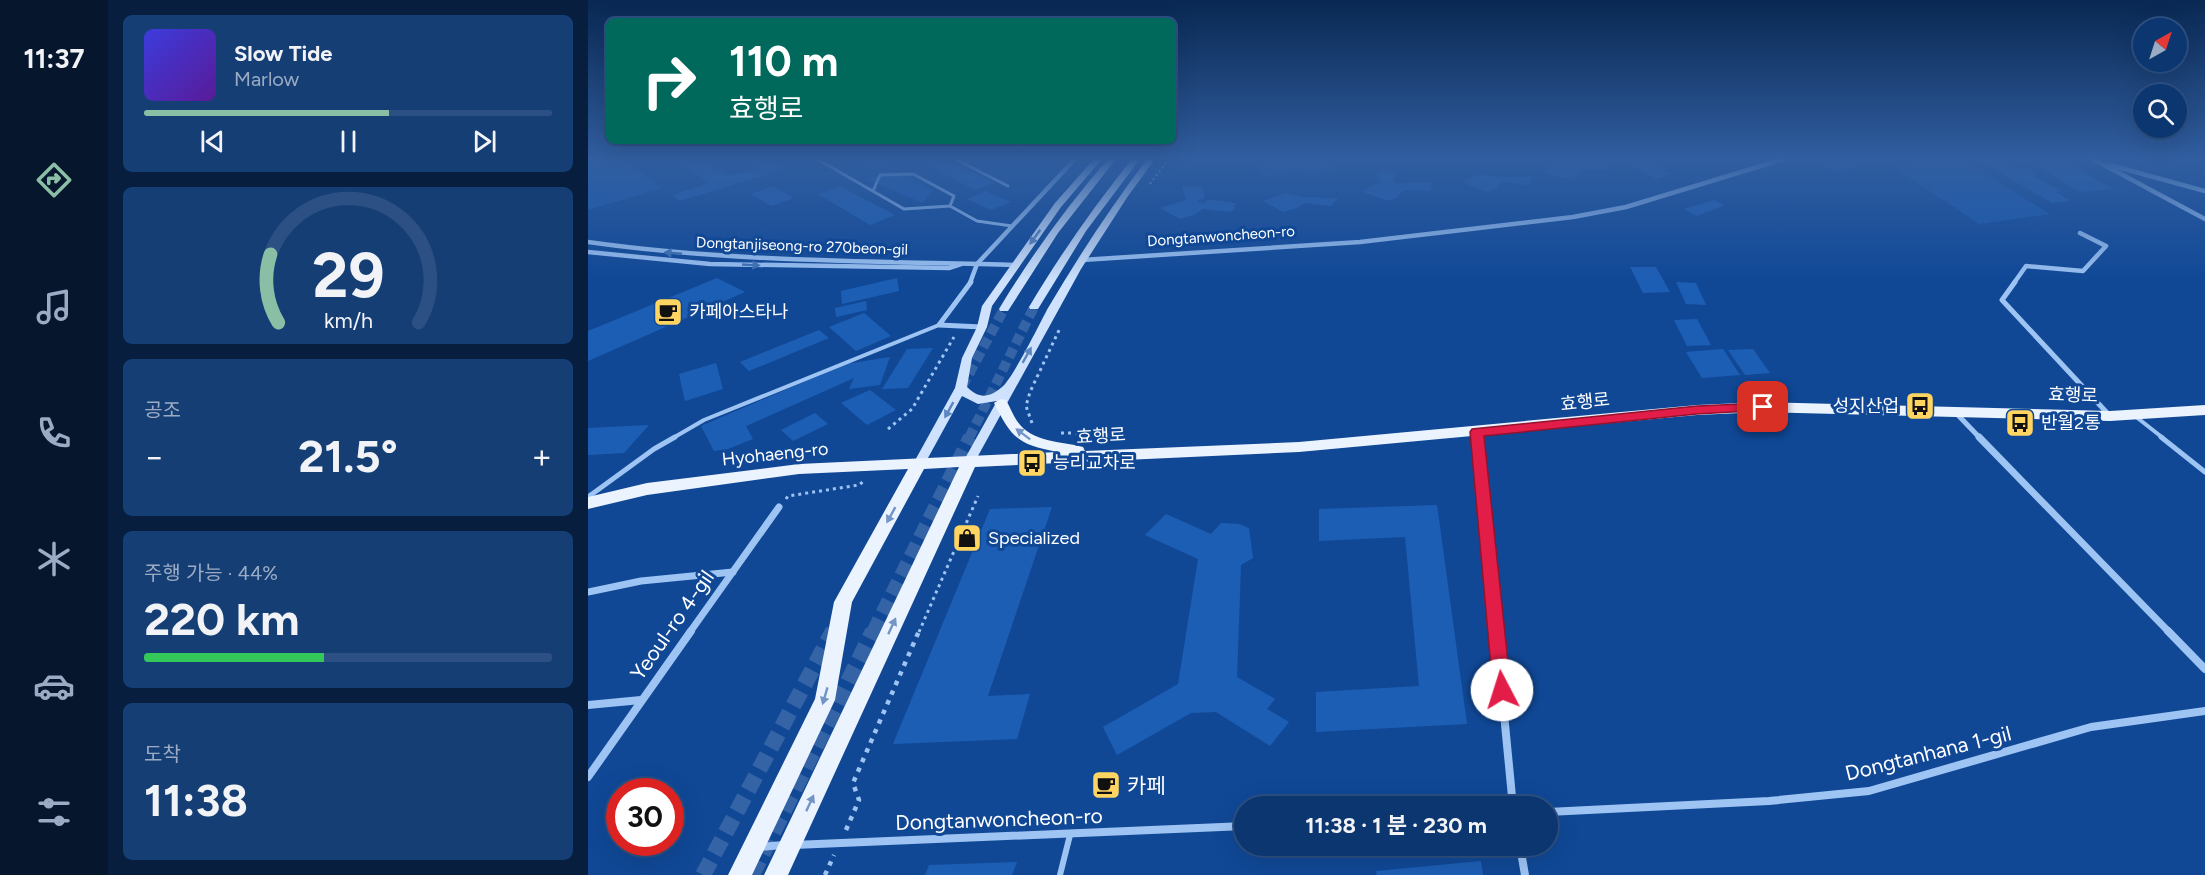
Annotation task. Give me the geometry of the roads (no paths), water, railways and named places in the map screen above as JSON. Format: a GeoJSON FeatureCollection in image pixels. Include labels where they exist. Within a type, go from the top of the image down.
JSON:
{"type":"FeatureCollection","features":[{"type":"Feature","properties":{"kind":"main road"},"geometry":{"type":"LineString","coordinates":[[740,875],[825,700],[843,602],[961,388],[967,358],[982,327],[987,306],[1062,200]]}},
{"type":"Feature","properties":{"kind":"main road"},"geometry":{"type":"LineString","coordinates":[[1004,309],[1035,256],[1078,200]]}},
{"type":"Feature","properties":{"kind":"main road"},"geometry":{"type":"LineString","coordinates":[[1034,307],[1062,258],[1103,200]]}},
{"type":"Feature","properties":{"kind":"main road"},"geometry":{"type":"LineString","coordinates":[[777,875],[969,462],[1082,260],[1121,200]]}},
{"type":"Feature","properties":{"kind":"main road"},"geometry":{"type":"LineString","coordinates":[[961,388],[974,400],[984,401],[994,398],[1010,387]]}},
{"type":"Feature","properties":{"kind":"main road"},"geometry":{"type":"LineString","coordinates":[[1001,403],[1012,425],[1022,435],[1034,441],[1098,456]]}},
{"type":"Feature","properties":{"kind":"main road","name":"효행로"},"geometry":{"type":"LineString","coordinates":[[969,462],[1299,447],[1697,410],[1763,407],[2110,416],[2205,410]]}},
{"type":"Feature","properties":{"kind":"main road","name":"Hyohaeng-ro"},"geometry":{"type":"LineString","coordinates":[[588,503],[647,489],[776,472],[969,462]]}},
{"type":"Feature","properties":{"kind":"street"},"geometry":{"type":"LineString","coordinates":[[939,325],[971,282],[977,264],[1037,200]]}},
{"type":"Feature","properties":{"kind":"street","name":"Dongtanwoncheon-ro"},"geometry":{"type":"LineString","coordinates":[[1082,260],[1360,242],[1473,231],[1573,217],[1626,207],[1650,200]]}},
{"type":"Feature","properties":{"kind":"street"},"geometry":{"type":"LineString","coordinates":[[2169,200],[2205,219]]}},
{"type":"Feature","properties":{"kind":"street"},"geometry":{"type":"LineString","coordinates":[[2080,232],[2106,246],[2083,271],[2026,266],[2002,300],[2110,416]]}},
{"type":"Feature","properties":{"kind":"street","name":"Dongtanjiseong-ro 270beon-gil"},"geometry":{"type":"LineString","coordinates":[[588,243],[724,257],[1015,264]]}},
{"type":"Feature","properties":{"kind":"street"},"geometry":{"type":"LineString","coordinates":[[588,252],[710,264],[792,267],[949,268],[962,264]]}},
{"type":"Feature","properties":{"kind":"street"},"geometry":{"type":"LineString","coordinates":[[939,325],[982,327]]}},
{"type":"Feature","properties":{"kind":"street"},"geometry":{"type":"LineString","coordinates":[[1955,411],[2205,669]]}},
{"type":"Feature","properties":{"kind":"street"},"geometry":{"type":"LineString","coordinates":[[1477,432],[1512,796]]}},
{"type":"Feature","properties":{"kind":"street","name":"Yeoul-ro 4-gil"},"geometry":{"type":"LineString","coordinates":[[588,777],[779,507]]}},
{"type":"Feature","properties":{"kind":"street","name":"Yeoul-ro 4-gil"},"geometry":{"type":"LineString","coordinates":[[588,592],[654,580],[733,572]]}},
{"type":"Feature","properties":{"kind":"street","name":"Yeoul-ro 4-gil"},"geometry":{"type":"LineString","coordinates":[[588,705],[641,700]]}},
{"type":"Feature","properties":{"kind":"street","name":"Dongtanhana 1-gil"},"geometry":{"type":"LineString","coordinates":[[1558,812],[1769,801],[1869,791],[2091,727],[2205,711]]}},
{"type":"Feature","properties":{"kind":"street","name":"Dongtanwoncheon-ro"},"geometry":{"type":"LineString","coordinates":[[754,847],[1234,827]]}},
{"type":"Feature","properties":{"kind":"street"},"geometry":{"type":"LineString","coordinates":[[1522,856],[1525,875]]}},
{"type":"Feature","properties":{"kind":"lane"},"geometry":{"type":"LineString","coordinates":[[888,200],[904,209],[950,206],[977,221],[1012,226]]}},
{"type":"Feature","properties":{"kind":"lane"},"geometry":{"type":"LineString","coordinates":[[950,206],[952,200]]}},
{"type":"Feature","properties":{"kind":"lane"},"geometry":{"type":"LineString","coordinates":[[588,497],[645,455],[704,420],[939,325]]}},
{"type":"Feature","properties":{"kind":"lane"},"geometry":{"type":"LineString","coordinates":[[2133,414],[2205,472]]}},
{"type":"Feature","properties":{"kind":"lane"},"geometry":{"type":"LineString","coordinates":[[1060,875],[1070,835]]}},
{"type":"Feature","properties":{"kind":"tunnel"},"geometry":{"type":"LineString","coordinates":[[969,438],[1034,307]]}},
{"type":"Feature","properties":{"kind":"tunnel"},"geometry":{"type":"LineString","coordinates":[[962,387],[1004,309]]}},
{"type":"Feature","properties":{"kind":"tunnel"},"geometry":{"type":"LineString","coordinates":[[873,632],[970,437]]}},
{"type":"Feature","properties":{"kind":"tunnel"},"geometry":{"type":"LineString","coordinates":[[703,875],[833,631]]}},
{"type":"Feature","properties":{"kind":"tunnel"},"geometry":{"type":"LineString","coordinates":[[752,875],[873,631]]}},
{"type":"Feature","properties":{"kind":"place","name":"카페아스타나"},"geometry":{"type":"Point","coordinates":[668,312]}},
{"type":"Feature","properties":{"kind":"place","name":"성지산업"},"geometry":{"type":"Point","coordinates":[1920,406]}},
{"type":"Feature","properties":{"kind":"place","name":"반월2통"},"geometry":{"type":"Point","coordinates":[2020,423]}},
{"type":"Feature","properties":{"kind":"place","name":"능리교차로"},"geometry":{"type":"Point","coordinates":[1032,463]}},
{"type":"Feature","properties":{"kind":"place","name":"Specialized"},"geometry":{"type":"Point","coordinates":[967,538]}},
{"type":"Feature","properties":{"kind":"place","name":"카페"},"geometry":{"type":"Point","coordinates":[1106,785]}}]}
